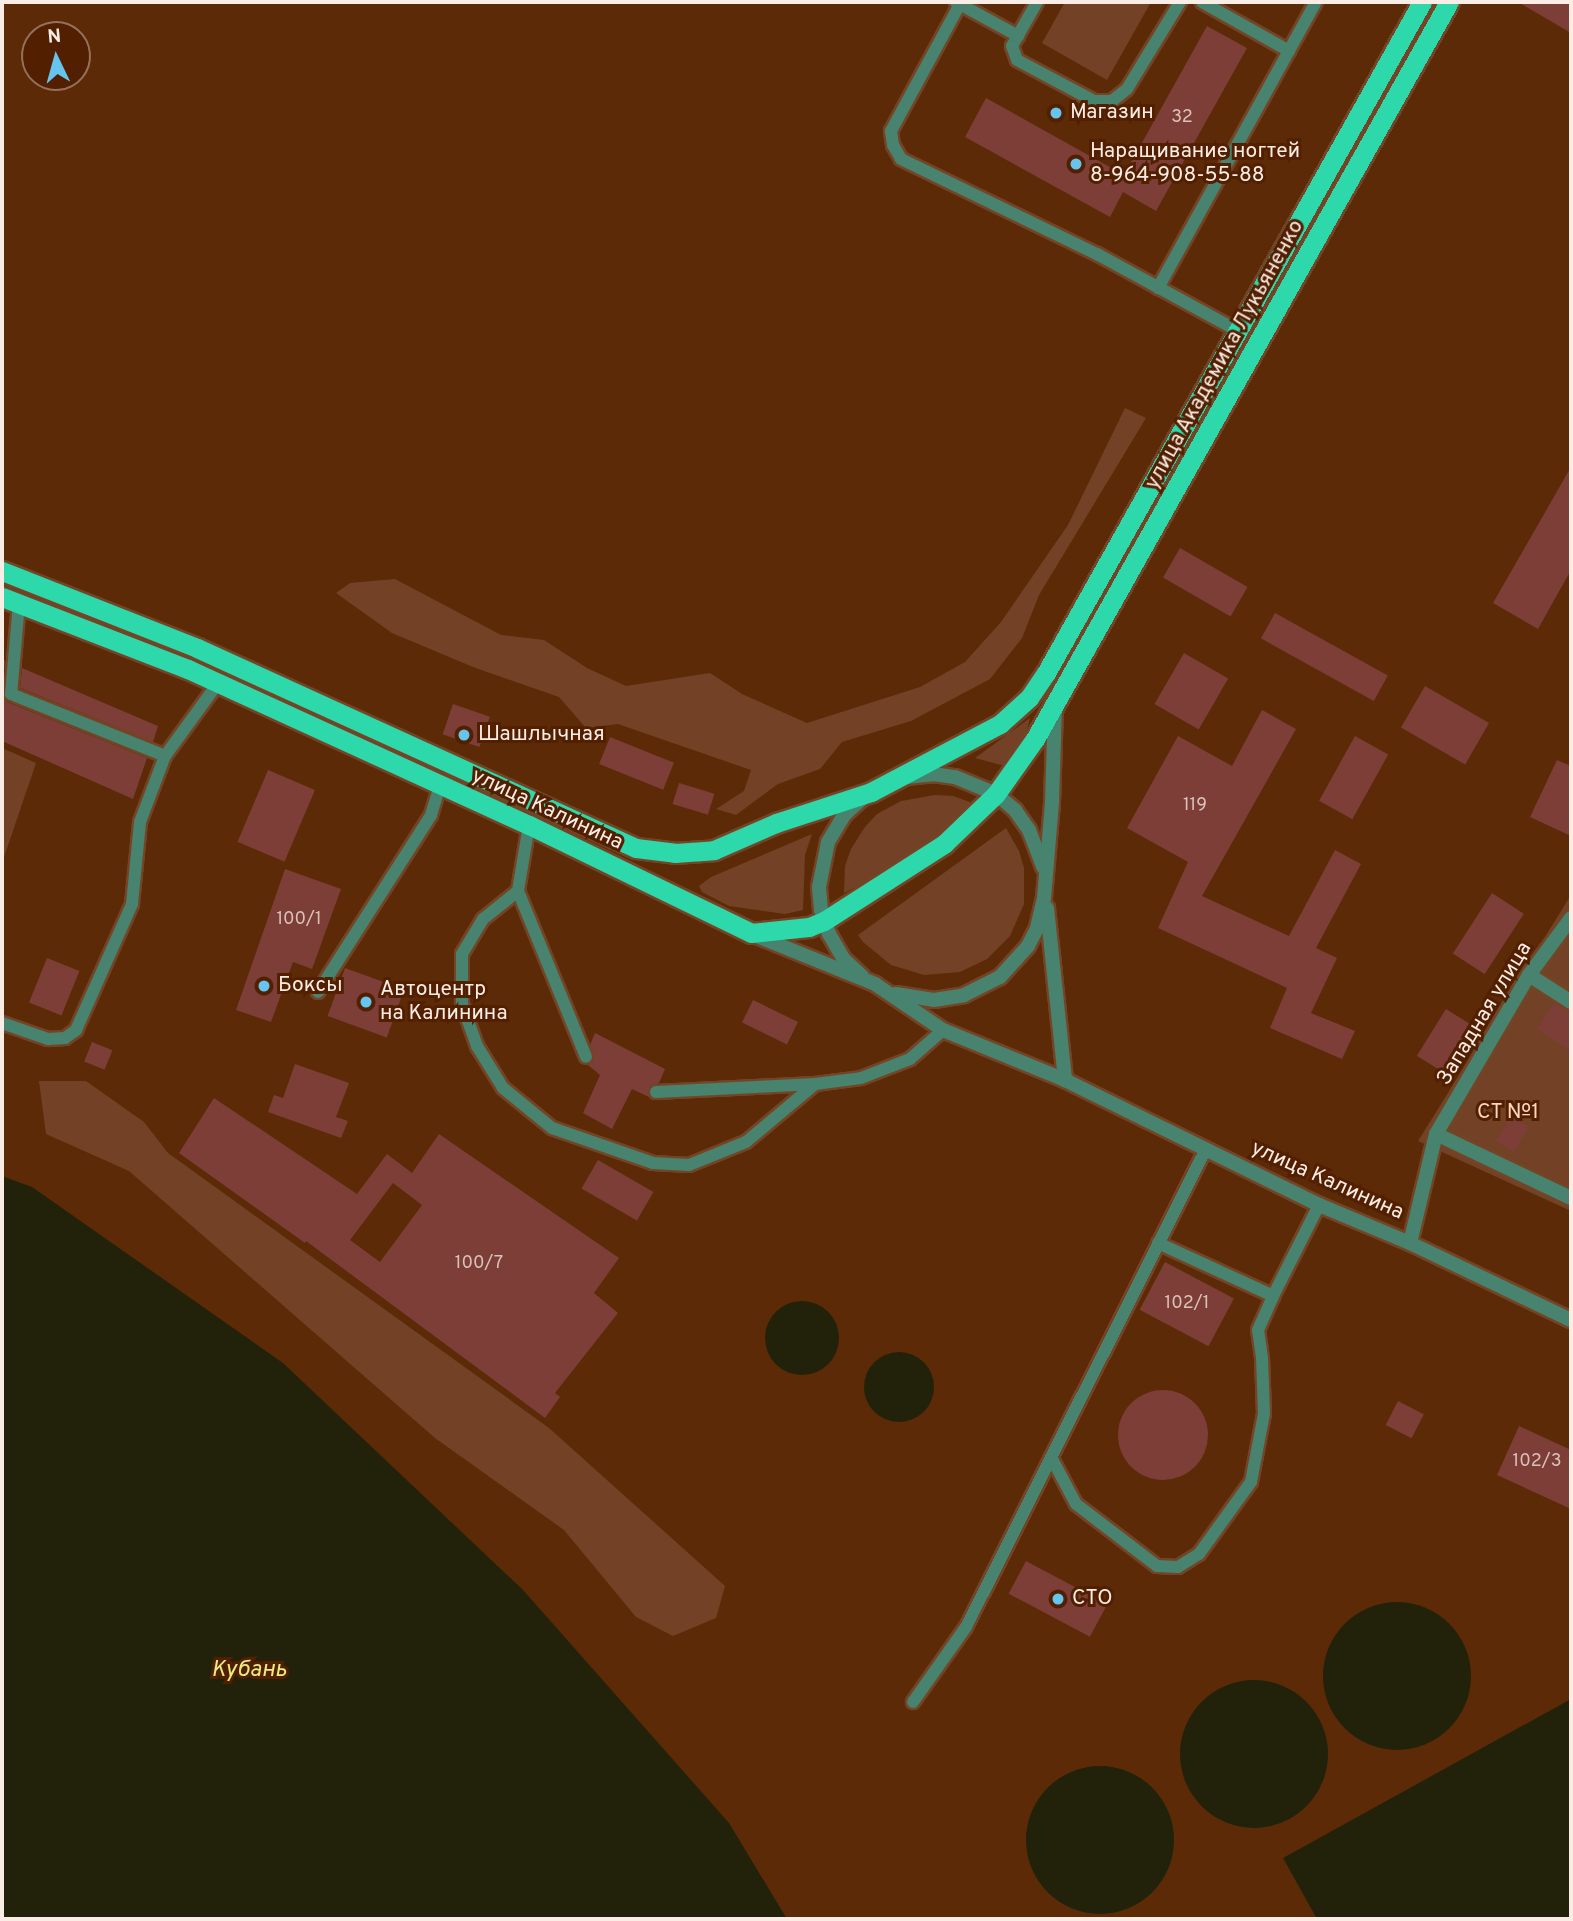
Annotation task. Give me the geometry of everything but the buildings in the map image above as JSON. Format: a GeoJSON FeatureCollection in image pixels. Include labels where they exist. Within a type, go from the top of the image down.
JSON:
{"type":"FeatureCollection","features":[{"type":"Feature","properties":{"kind":"highway","name":"улица Академика Лукьяненко"},"geometry":{"type":"LineString","coordinates":[[900,779],[1000,724],[1029,698],[1062,649],[1422,2]]}},
{"type":"Feature","properties":{"kind":"highway","name":"улица Академика Лукьяненко"},"geometry":{"type":"LineString","coordinates":[[751,933],[809,927],[824,921],[944,844],[996,794],[1035,739],[1082,657],[1449,2]]}},
{"type":"Feature","properties":{"kind":"highway","name":"улица Калинина"},"geometry":{"type":"LineString","coordinates":[[2,571],[197,648],[636,848],[675,853],[714,849],[900,779]]}},
{"type":"Feature","properties":{"kind":"highway","name":"улица Калинина"},"geometry":{"type":"LineString","coordinates":[[10,600],[218,683],[529,825],[751,933]]}},
{"type":"Feature","properties":{"kind":"street"},"geometry":{"type":"LineString","coordinates":[[871,792],[845,814],[828,842],[819,887],[824,921],[844,958],[875,985],[903,996],[934,1000],[964,995],[992,983],[1009,970],[1028,946],[1040,919],[1052,802],[1055,704]]}},
{"type":"Feature","properties":{"kind":"street"},"geometry":{"type":"LineString","coordinates":[[900,779],[944,775],[977,783],[996,794],[1014,810],[1030,830],[1040,852],[1065,1080]]}},
{"type":"Feature","properties":{"kind":"street","name":"Западная улица"},"geometry":{"type":"LineString","coordinates":[[1410,1243],[1436,1134],[1529,975],[1571,918]]}},
{"type":"Feature","properties":{"kind":"street","name":"улица Калинина"},"geometry":{"type":"LineString","coordinates":[[751,933],[875,985],[943,1030],[1065,1080],[1205,1151],[1319,1205],[1410,1243],[1571,1320]]}},
{"type":"Feature","properties":{"kind":"street"},"geometry":{"type":"LineString","coordinates":[[1529,975],[1571,1002]]}},
{"type":"Feature","properties":{"kind":"street"},"geometry":{"type":"LineString","coordinates":[[1436,1134],[1571,1198]]}},
{"type":"Feature","properties":{"kind":"lane"},"geometry":{"type":"LineString","coordinates":[[1037,2],[1012,46],[1017,60],[1094,101],[1112,101],[1127,89],[1180,2]]}},
{"type":"Feature","properties":{"kind":"lane"},"geometry":{"type":"LineString","coordinates":[[1202,2],[1289,51]]}},
{"type":"Feature","properties":{"kind":"lane"},"geometry":{"type":"LineString","coordinates":[[1158,288],[1316,2]]}},
{"type":"Feature","properties":{"kind":"lane"},"geometry":{"type":"LineString","coordinates":[[1018,36],[958,3],[891,131],[893,145],[901,159],[1097,254],[1238,331]]}},
{"type":"Feature","properties":{"kind":"lane"},"geometry":{"type":"LineString","coordinates":[[10,600],[11,694],[165,756]]}},
{"type":"Feature","properties":{"kind":"lane"},"geometry":{"type":"LineString","coordinates":[[2,1023],[48,1040],[65,1038],[76,1030],[132,904],[140,822],[165,756],[218,683]]}},
{"type":"Feature","properties":{"kind":"lane"},"geometry":{"type":"LineString","coordinates":[[318,992],[431,815],[440,785]]}},
{"type":"Feature","properties":{"kind":"lane"},"geometry":{"type":"LineString","coordinates":[[529,825],[518,891],[586,1057]]}},
{"type":"Feature","properties":{"kind":"lane"},"geometry":{"type":"LineString","coordinates":[[518,891],[483,919],[462,954],[462,1004],[477,1046],[503,1088],[552,1128],[653,1163],[689,1165],[746,1142],[815,1084]]}},
{"type":"Feature","properties":{"kind":"lane"},"geometry":{"type":"LineString","coordinates":[[656,1091],[815,1084],[861,1078],[910,1059],[943,1030]]}},
{"type":"Feature","properties":{"kind":"lane"},"geometry":{"type":"LineString","coordinates":[[913,1702],[966,1627],[1205,1151]]}},
{"type":"Feature","properties":{"kind":"lane"},"geometry":{"type":"LineString","coordinates":[[1051,1458],[1076,1504],[1157,1566],[1178,1567],[1199,1553],[1251,1482],[1264,1414],[1258,1330],[1319,1205]]}},
{"type":"Feature","properties":{"kind":"lane"},"geometry":{"type":"LineString","coordinates":[[1158,1243],[1273,1296]]}},
{"type":"Feature","properties":{"kind":"green space"},"geometry":{"type":"Polygon","coordinates":[[[1065,2],[1151,2],[1107,80],[1042,43],[1065,2]]]}},
{"type":"Feature","properties":{"kind":"green space"},"geometry":{"type":"Polygon","coordinates":[[[1125,408],[1146,418],[1039,595],[1022,638],[990,679],[911,721],[842,742],[820,769],[778,784],[736,815],[716,809],[744,791],[751,770],[618,724],[586,728],[559,697],[473,667],[392,633],[336,593],[350,583],[395,579],[501,635],[544,640],[587,668],[626,686],[710,673],[742,694],[807,723],[920,687],[965,662],[1001,622],[1068,525],[1125,408]]]}},
{"type":"Feature","properties":{"kind":"green space"},"geometry":{"type":"Polygon","coordinates":[[[1030,718],[1026,735],[1005,766],[975,758],[1030,718]]]}},
{"type":"Feature","properties":{"kind":"green space"},"geometry":{"type":"Polygon","coordinates":[[[2,748],[36,763],[3,860],[2,860],[2,748]]]}},
{"type":"Feature","properties":{"kind":"green space"},"geometry":{"type":"Polygon","coordinates":[[[935,795],[953,796],[978,805],[947,831],[880,875],[844,893],[845,866],[851,849],[877,814],[901,801],[935,795]]]}},
{"type":"Feature","properties":{"kind":"green space"},"geometry":{"type":"Polygon","coordinates":[[[1006,828],[1019,851],[1024,868],[1024,904],[1010,936],[987,959],[960,972],[924,975],[891,965],[863,942],[858,935],[1006,828]]]}},
{"type":"Feature","properties":{"kind":"green space"},"geometry":{"type":"Polygon","coordinates":[[[812,834],[805,855],[803,910],[785,914],[729,906],[702,892],[699,886],[711,877],[812,834]]]}},
{"type":"Feature","properties":{"kind":"green space","name":"СТ №1"},"geometry":{"type":"Polygon","coordinates":[[[1571,895],[1571,1211],[1418,1141],[1571,895]]]}},
{"type":"Feature","properties":{"kind":"green space"},"geometry":{"type":"Polygon","coordinates":[[[39,1081],[86,1081],[144,1122],[168,1153],[549,1428],[725,1586],[716,1618],[673,1636],[636,1617],[564,1530],[435,1438],[129,1171],[46,1134],[39,1081]]]}},
{"type":"Feature","properties":{"kind":"water","name":"Кубань"},"geometry":{"type":"Polygon","coordinates":[[[2,1176],[32,1187],[283,1363],[523,1590],[729,1823],[787,1919],[2,1919],[2,1176]]]}},
{"type":"Feature","properties":{"kind":"water"},"geometry":{"type":"Polygon","coordinates":[[[795,1301],[809,1301],[823,1307],[833,1317],[839,1338],[833,1359],[823,1369],[809,1375],[795,1375],[781,1369],[771,1359],[765,1345],[765,1331],[771,1317],[781,1307],[795,1301]]]}},
{"type":"Feature","properties":{"kind":"water"},"geometry":{"type":"Polygon","coordinates":[[[899,1352],[924,1362],[934,1387],[924,1412],[899,1422],[874,1412],[864,1387],[874,1362],[899,1352]]]}},
{"type":"Feature","properties":{"kind":"water"},"geometry":{"type":"Polygon","coordinates":[[[1397,1602],[1425,1608],[1449,1624],[1465,1648],[1471,1676],[1465,1704],[1449,1728],[1425,1744],[1397,1750],[1369,1744],[1345,1728],[1329,1704],[1323,1676],[1329,1648],[1345,1624],[1369,1608],[1397,1602]]]}},
{"type":"Feature","properties":{"kind":"water"},"geometry":{"type":"Polygon","coordinates":[[[1254,1680],[1282,1686],[1306,1702],[1322,1726],[1328,1754],[1322,1782],[1306,1806],[1282,1822],[1254,1828],[1226,1822],[1202,1806],[1186,1782],[1180,1754],[1186,1726],[1202,1702],[1226,1686],[1254,1680]]]}},
{"type":"Feature","properties":{"kind":"water"},"geometry":{"type":"Polygon","coordinates":[[[1571,1699],[1571,1919],[1317,1919],[1283,1858],[1571,1699]]]}},
{"type":"Feature","properties":{"kind":"water"},"geometry":{"type":"Polygon","coordinates":[[[1100,1766],[1128,1772],[1152,1788],[1168,1812],[1174,1840],[1168,1868],[1152,1892],[1128,1908],[1100,1914],[1072,1908],[1048,1892],[1032,1868],[1026,1840],[1032,1812],[1048,1788],[1072,1772],[1100,1766]]]}},
{"type":"Feature","properties":{"kind":"place","name":"Магазин"},"geometry":{"type":"Point","coordinates":[1056,113]}},
{"type":"Feature","properties":{"kind":"place","name":"Наращивание ногтей 8-964-908-55-88"},"geometry":{"type":"Point","coordinates":[1076,164]}},
{"type":"Feature","properties":{"kind":"place","name":"Шашлычная"},"geometry":{"type":"Point","coordinates":[464,735]}},
{"type":"Feature","properties":{"kind":"place","name":"Боксы"},"geometry":{"type":"Point","coordinates":[264,986]}},
{"type":"Feature","properties":{"kind":"place","name":"Автоцентр на Калинина"},"geometry":{"type":"Point","coordinates":[366,1002]}},
{"type":"Feature","properties":{"kind":"place","name":"СТО"},"geometry":{"type":"Point","coordinates":[1058,1599]}}]}
